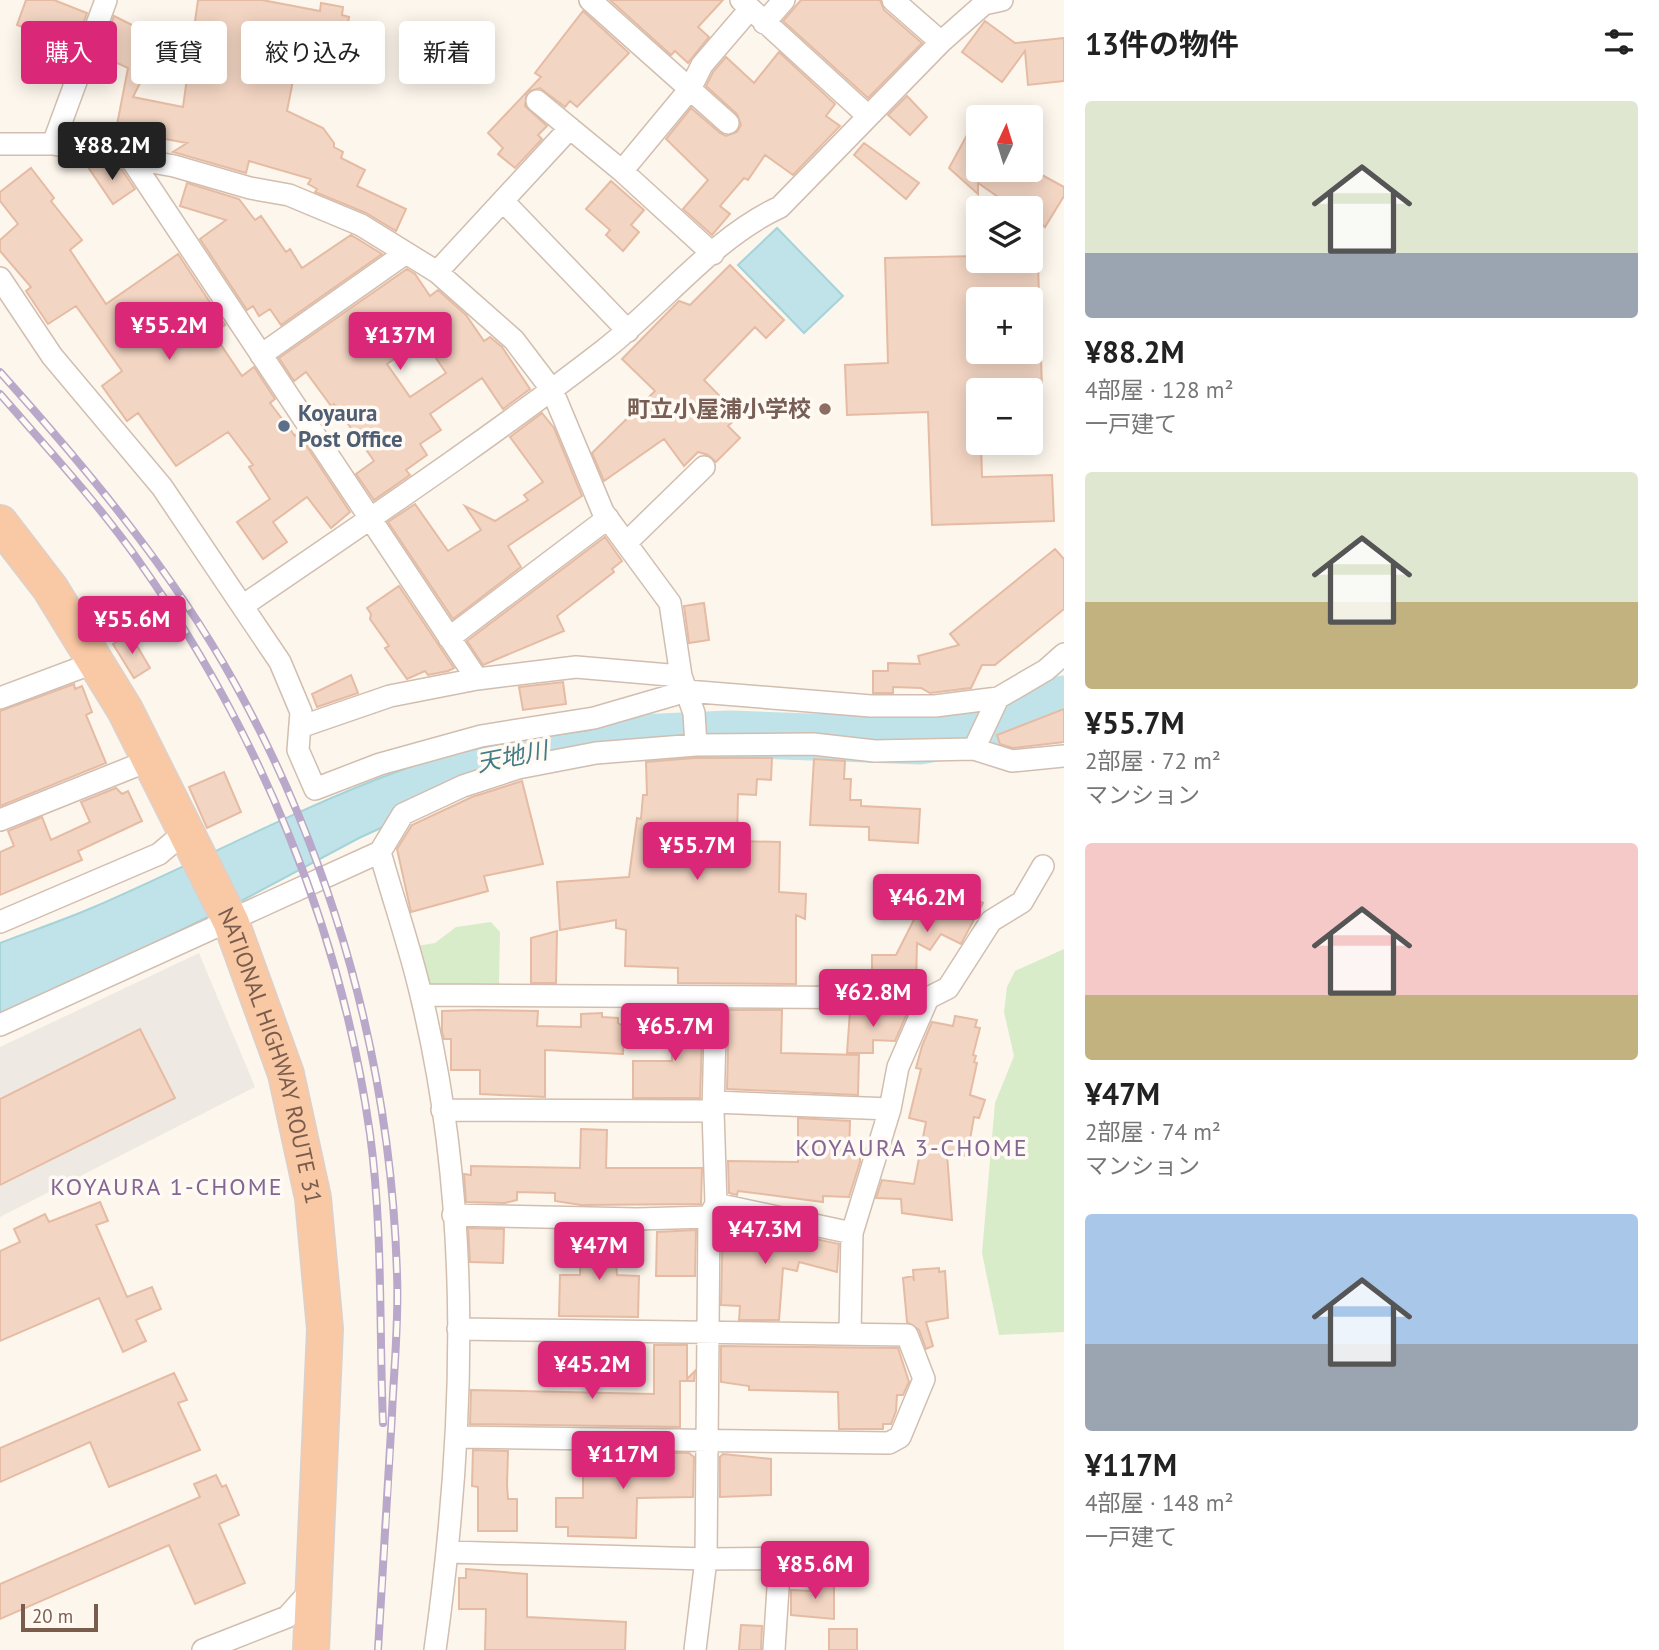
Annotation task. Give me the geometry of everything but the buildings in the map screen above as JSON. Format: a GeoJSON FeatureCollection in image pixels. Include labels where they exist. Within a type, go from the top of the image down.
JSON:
{"type":"FeatureCollection","features":[{"type":"Feature","properties":{"kind":"highway","name":"NATIONAL HIGHWAY ROUTE 31"},"geometry":{"type":"LineString","coordinates":[[0,523],[50,588],[96,662],[150,760],[229,918],[286,1074],[313,1198],[325,1329],[311,1650]]}},
{"type":"Feature","properties":{"kind":"street"},"geometry":{"type":"LineString","coordinates":[[53,144],[106,0]]}},
{"type":"Feature","properties":{"kind":"street"},"geometry":{"type":"LineString","coordinates":[[590,0],[727,122]]}},
{"type":"Feature","properties":{"kind":"street"},"geometry":{"type":"LineString","coordinates":[[622,172],[690,89],[702,65],[752,10],[784,0]]}},
{"type":"Feature","properties":{"kind":"street"},"geometry":{"type":"LineString","coordinates":[[893,0],[941,42]]}},
{"type":"Feature","properties":{"kind":"street"},"geometry":{"type":"LineString","coordinates":[[244,606],[552,390],[628,331],[752,220],[780,207],[941,42],[984,4],[1002,0]]}},
{"type":"Feature","properties":{"kind":"street"},"geometry":{"type":"LineString","coordinates":[[752,10],[868,116]]}},
{"type":"Feature","properties":{"kind":"street"},"geometry":{"type":"LineString","coordinates":[[537,101],[622,172],[713,254]]}},
{"type":"Feature","properties":{"kind":"street"},"geometry":{"type":"LineString","coordinates":[[437,272],[570,128]]}},
{"type":"Feature","properties":{"kind":"street"},"geometry":{"type":"LineString","coordinates":[[0,144],[53,144],[174,166],[250,188],[289,195],[361,226],[437,272],[514,340],[552,390],[608,518],[670,603],[684,684],[694,713],[696,745]]}},
{"type":"Feature","properties":{"kind":"street"},"geometry":{"type":"LineString","coordinates":[[131,159],[477,679]]}},
{"type":"Feature","properties":{"kind":"street"},"geometry":{"type":"LineString","coordinates":[[503,201],[628,331]]}},
{"type":"Feature","properties":{"kind":"street"},"geometry":{"type":"LineString","coordinates":[[261,355],[406,253]]}},
{"type":"Feature","properties":{"kind":"street"},"geometry":{"type":"LineString","coordinates":[[0,278],[52,356],[162,487],[280,662],[301,712],[298,750],[315,789],[380,764],[481,736],[594,718],[684,684]]}},
{"type":"Feature","properties":{"kind":"street"},"geometry":{"type":"LineString","coordinates":[[627,542],[704,467]]}},
{"type":"Feature","properties":{"kind":"street"},"geometry":{"type":"LineString","coordinates":[[449,638],[608,518]]}},
{"type":"Feature","properties":{"kind":"street"},"geometry":{"type":"LineString","coordinates":[[974,749],[996,705],[1064,654]]}},
{"type":"Feature","properties":{"kind":"street"},"geometry":{"type":"LineString","coordinates":[[0,698],[96,662]]}},
{"type":"Feature","properties":{"kind":"street"},"geometry":{"type":"LineString","coordinates":[[300,727],[390,696],[477,679],[576,667],[684,684],[871,706],[996,705]]}},
{"type":"Feature","properties":{"kind":"street"},"geometry":{"type":"LineString","coordinates":[[0,1026],[229,918],[380,852],[403,814],[463,786],[518,768],[596,753],[696,745],[813,744],[875,751],[974,749],[1012,761],[1064,756]]}},
{"type":"Feature","properties":{"kind":"street"},"geometry":{"type":"LineString","coordinates":[[0,820],[150,760]]}},
{"type":"Feature","properties":{"kind":"street"},"geometry":{"type":"LineString","coordinates":[[0,922],[191,844]]}},
{"type":"Feature","properties":{"kind":"street"},"geometry":{"type":"LineString","coordinates":[[380,852],[421,995],[442,1110],[453,1215],[458,1329],[458,1437],[449,1552],[435,1650]]}},
{"type":"Feature","properties":{"kind":"street"},"geometry":{"type":"LineString","coordinates":[[421,995],[928,998],[948,988],[991,921],[1022,901],[1043,866]]}},
{"type":"Feature","properties":{"kind":"street"},"geometry":{"type":"LineString","coordinates":[[695,1650],[706,1559],[706,1332],[712,1211],[716,998]]}},
{"type":"Feature","properties":{"kind":"street"},"geometry":{"type":"LineString","coordinates":[[850,1334],[852,1233],[890,1108],[898,1067],[928,998]]}},
{"type":"Feature","properties":{"kind":"street"},"geometry":{"type":"LineString","coordinates":[[442,1110],[713,1106],[890,1108]]}},
{"type":"Feature","properties":{"kind":"street"},"geometry":{"type":"LineString","coordinates":[[453,1215],[637,1219],[712,1211],[852,1233]]}},
{"type":"Feature","properties":{"kind":"street"},"geometry":{"type":"LineString","coordinates":[[458,1329],[907,1335],[924,1379],[900,1437],[889,1443],[458,1437]]}},
{"type":"Feature","properties":{"kind":"street"},"geometry":{"type":"LineString","coordinates":[[449,1552],[706,1559],[854,1558]]}},
{"type":"Feature","properties":{"kind":"street"},"geometry":{"type":"LineString","coordinates":[[774,1650],[780,1557]]}},
{"type":"Feature","properties":{"kind":"street"},"geometry":{"type":"LineString","coordinates":[[203,1650],[287,1617],[313,1588]]}},
{"type":"Feature","properties":{"kind":"shaded area"},"geometry":{"type":"Polygon","coordinates":[[[199,953],[255,1087],[0,1217],[0,1047],[199,953]]]}},
{"type":"Feature","properties":{"kind":"green space"},"geometry":{"type":"Polygon","coordinates":[[[491,922],[500,932],[499,982],[502,994],[429,993],[417,946],[435,943],[456,927],[491,922]]]}},
{"type":"Feature","properties":{"kind":"green space"},"geometry":{"type":"Polygon","coordinates":[[[1064,949],[1064,1332],[999,1335],[982,1253],[995,1103],[1014,1056],[1004,1012],[1007,987],[1015,971],[1064,949]]]}},
{"type":"Feature","properties":{"kind":"water"},"geometry":{"type":"Polygon","coordinates":[[[777,228],[843,296],[804,333],[738,265],[777,228]]]}},
{"type":"Feature","properties":{"kind":"water"},"geometry":{"type":"Polygon","coordinates":[[[675,720],[677,750],[530,771],[448,797],[359,838],[243,900],[0,1018],[0,943],[94,907],[286,818],[404,769],[502,743],[675,720]]]}},
{"type":"Feature","properties":{"kind":"waterway","name":"天地川"},"geometry":{"type":"LineString","coordinates":[[613,739],[730,734],[920,741],[1006,725],[1064,699]]}},
{"type":"Feature","properties":{"kind":"railway"},"geometry":{"type":"LineString","coordinates":[[0,372],[126,521],[183,599],[234,682],[270,751],[301,822],[351,969],[383,1120],[397,1274],[396,1344],[378,1650]]}},
{"type":"Feature","properties":{"kind":"railway"},"geometry":{"type":"LineString","coordinates":[[0,394],[106,517],[181,625],[221,692],[288,833],[315,906],[338,981],[357,1057],[370,1134],[379,1242],[383,1423]]}},
{"type":"Feature","properties":{"kind":"place","name":"町立小屋浦小学校"},"geometry":{"type":"Point","coordinates":[825,409]}},
{"type":"Feature","properties":{"kind":"place","name":"Koyaura Post Office"},"geometry":{"type":"Point","coordinates":[284,426]}},
{"type":"Feature","properties":{"kind":"district","name":"KOYAURA 3-CHOME"},"geometry":{"type":"Point","coordinates":[912,1148]}},
{"type":"Feature","properties":{"kind":"district","name":"KOYAURA 1-CHOME"},"geometry":{"type":"Point","coordinates":[167,1187]}}]}
